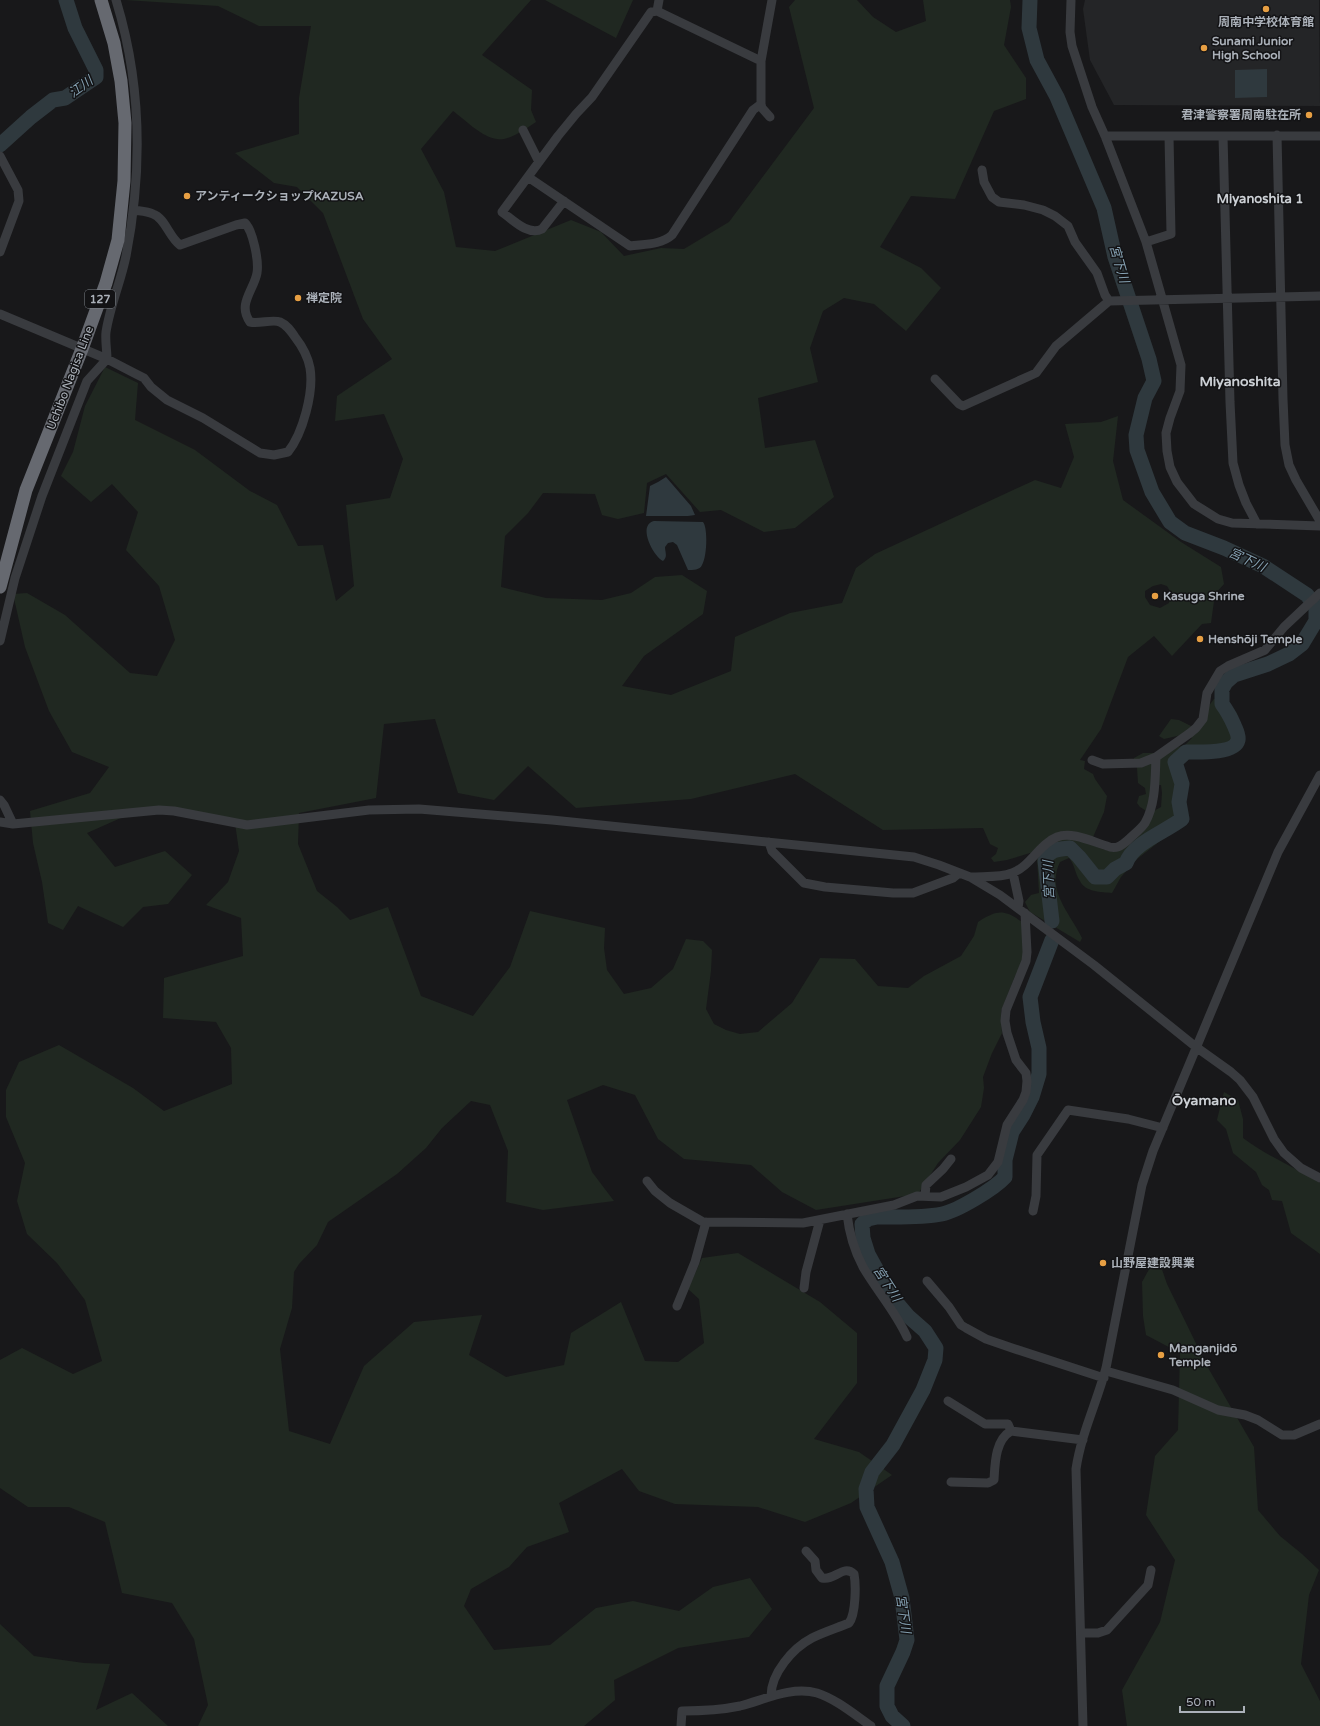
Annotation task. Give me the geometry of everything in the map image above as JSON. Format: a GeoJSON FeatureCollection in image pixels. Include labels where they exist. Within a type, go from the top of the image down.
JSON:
{"type":"FeatureCollection","features":[{"type":"Feature","properties":{"kind":"highway","name":"Uchibo Nagisa Line"},"geometry":{"type":"LineString","coordinates":[[0,587],[26,490],[82,349],[106,283],[118,240],[124,181],[125,123],[121,82],[114,43],[101,0]]}},
{"type":"Feature","properties":{"kind":"street"},"geometry":{"type":"LineString","coordinates":[[0,641],[15,578],[42,496],[87,381],[107,359],[106,333],[126,257],[134,210],[138,156],[138,119],[131,65],[116,0]]}},
{"type":"Feature","properties":{"kind":"street"},"geometry":{"type":"LineString","coordinates":[[656,11],[659,0]]}},
{"type":"Feature","properties":{"kind":"street"},"geometry":{"type":"LineString","coordinates":[[770,117],[762,108],[761,104],[761,61],[772,0]]}},
{"type":"Feature","properties":{"kind":"street"},"geometry":{"type":"LineString","coordinates":[[1071,0],[1070,32],[1072,46],[1092,107],[1105,136],[1146,242],[1181,365],[1180,392],[1166,433],[1170,468],[1177,482],[1194,504],[1206,512],[1232,523],[1320,526]]}},
{"type":"Feature","properties":{"kind":"street"},"geometry":{"type":"LineString","coordinates":[[564,201],[542,229],[538,231],[529,231],[502,212],[576,114],[592,97],[651,12],[656,11],[761,61]]}},
{"type":"Feature","properties":{"kind":"street"},"geometry":{"type":"LineString","coordinates":[[528,177],[630,246],[667,240],[672,235],[753,110],[761,104]]}},
{"type":"Feature","properties":{"kind":"street"},"geometry":{"type":"LineString","coordinates":[[523,130],[539,162]]}},
{"type":"Feature","properties":{"kind":"street"},"geometry":{"type":"LineString","coordinates":[[1277,135],[1285,445],[1289,465],[1320,521]]}},
{"type":"Feature","properties":{"kind":"street"},"geometry":{"type":"LineString","coordinates":[[1105,136],[1320,136]]}},
{"type":"Feature","properties":{"kind":"street"},"geometry":{"type":"LineString","coordinates":[[1146,242],[1171,234],[1169,136]]}},
{"type":"Feature","properties":{"kind":"street"},"geometry":{"type":"LineString","coordinates":[[1223,136],[1227,299],[1234,463],[1239,485],[1257,524]]}},
{"type":"Feature","properties":{"kind":"street"},"geometry":{"type":"LineString","coordinates":[[0,156],[18,190],[19,201],[0,252]]}},
{"type":"Feature","properties":{"kind":"street"},"geometry":{"type":"LineString","coordinates":[[982,170],[982,179],[986,187],[992,197],[999,202],[1024,205],[1043,210],[1068,226],[1075,242],[1097,273],[1105,295],[1112,301]]}},
{"type":"Feature","properties":{"kind":"street"},"geometry":{"type":"LineString","coordinates":[[0,314],[107,359],[144,378],[151,387],[167,400],[203,418],[260,453],[274,455],[288,452],[294,444],[309,396],[310,368],[306,356],[288,328],[279,321],[257,323],[250,322],[246,316],[246,299],[257,272],[257,263],[250,228],[245,223],[236,224],[180,245],[173,240],[168,230],[154,214],[134,210]]}},
{"type":"Feature","properties":{"kind":"street"},"geometry":{"type":"LineString","coordinates":[[935,379],[959,404],[963,406],[976,401],[1036,373],[1056,346],[1112,301],[1320,296]]}},
{"type":"Feature","properties":{"kind":"street"},"geometry":{"type":"LineString","coordinates":[[1092,760],[1103,764],[1135,764],[1156,757],[1190,733],[1201,722],[1209,688],[1220,671],[1265,650],[1284,627],[1320,593]]}},
{"type":"Feature","properties":{"kind":"street"},"geometry":{"type":"LineString","coordinates":[[970,877],[1013,873],[1023,866],[1036,852],[1058,836],[1066,835],[1081,838],[1108,847],[1116,848],[1121,846],[1141,828],[1149,814],[1153,799],[1156,757]]}},
{"type":"Feature","properties":{"kind":"street"},"geometry":{"type":"LineString","coordinates":[[1083,1726],[1076,1469],[1083,1440],[1105,1374],[1142,1185],[1163,1128],[1196,1047],[1278,852],[1320,775]]}},
{"type":"Feature","properties":{"kind":"street"},"geometry":{"type":"LineString","coordinates":[[0,800],[4,805],[12,824]]}},
{"type":"Feature","properties":{"kind":"street"},"geometry":{"type":"LineString","coordinates":[[0,822],[12,824],[159,810],[247,825],[369,810],[419,809],[552,820],[914,858],[970,877],[1000,895],[1094,965],[1196,1047],[1231,1072],[1245,1086],[1257,1103],[1274,1139],[1284,1154],[1301,1168],[1320,1178]]}},
{"type":"Feature","properties":{"kind":"street"},"geometry":{"type":"LineString","coordinates":[[769,842],[772,851],[804,883],[825,887],[893,893],[913,893],[953,878],[959,873]]}},
{"type":"Feature","properties":{"kind":"street"},"geometry":{"type":"LineString","coordinates":[[647,1181],[655,1191],[670,1203],[706,1222],[803,1224],[894,1205],[908,1199],[925,1196],[941,1197],[988,1174],[998,1162],[1009,1120],[1024,1100],[1027,1081],[1026,1073],[1016,1060],[1007,1033],[1005,1021],[1006,1010],[1026,961],[1027,952],[1022,911],[1013,873]]}},
{"type":"Feature","properties":{"kind":"street"},"geometry":{"type":"LineString","coordinates":[[1033,1211],[1036,1196],[1037,1155],[1068,1110],[1121,1118],[1163,1128]]}},
{"type":"Feature","properties":{"kind":"street"},"geometry":{"type":"LineString","coordinates":[[925,1196],[926,1185],[952,1159]]}},
{"type":"Feature","properties":{"kind":"street"},"geometry":{"type":"LineString","coordinates":[[847,1214],[855,1249],[862,1266],[899,1320],[907,1337]]}},
{"type":"Feature","properties":{"kind":"street"},"geometry":{"type":"LineString","coordinates":[[804,1288],[806,1272],[820,1220]]}},
{"type":"Feature","properties":{"kind":"street"},"geometry":{"type":"LineString","coordinates":[[677,1306],[695,1262],[706,1222]]}},
{"type":"Feature","properties":{"kind":"street"},"geometry":{"type":"LineString","coordinates":[[927,1282],[961,1324],[986,1339],[1012,1348],[1105,1374],[1173,1390],[1218,1410],[1245,1415],[1265,1424],[1282,1435],[1294,1435],[1320,1424]]}},
{"type":"Feature","properties":{"kind":"street"},"geometry":{"type":"LineString","coordinates":[[948,1401],[983,1422],[1008,1424],[1011,1431]]}},
{"type":"Feature","properties":{"kind":"street"},"geometry":{"type":"LineString","coordinates":[[952,1482],[988,1482],[994,1480],[996,1454],[1004,1437],[1011,1431],[1083,1440]]}},
{"type":"Feature","properties":{"kind":"street"},"geometry":{"type":"LineString","coordinates":[[771,1696],[772,1684],[792,1654],[810,1639],[849,1623],[853,1616],[855,1598],[854,1574],[848,1570],[829,1579],[822,1578],[816,1570],[815,1561],[806,1551]]}},
{"type":"Feature","properties":{"kind":"street"},"geometry":{"type":"LineString","coordinates":[[1080,1633],[1098,1633],[1107,1630],[1148,1585],[1151,1570]]}},
{"type":"Feature","properties":{"kind":"street"},"geometry":{"type":"LineString","coordinates":[[681,1726],[682,1711],[728,1708],[771,1696],[802,1692],[815,1692],[825,1696],[871,1726]]}},
{"type":"Feature","properties":{"kind":"shaded area"},"geometry":{"type":"Polygon","coordinates":[[[125,0],[531,0],[482,55],[532,90],[531,110],[536,122],[512,136],[497,139],[480,132],[453,111],[421,149],[444,192],[456,247],[495,251],[571,220],[601,232],[624,256],[661,248],[684,249],[729,222],[814,108],[789,7],[795,0],[857,0],[873,17],[896,32],[926,21],[923,0],[1010,0],[1011,7],[1004,45],[1026,78],[1026,99],[994,111],[955,199],[911,196],[880,247],[921,268],[941,288],[906,331],[874,304],[844,298],[823,311],[810,348],[818,382],[758,398],[765,448],[815,440],[834,497],[795,528],[764,532],[721,510],[700,512],[666,474],[647,483],[644,513],[618,519],[602,515],[595,494],[543,493],[528,513],[505,536],[501,587],[546,598],[602,600],[631,593],[655,577],[682,575],[707,591],[703,614],[644,656],[622,686],[671,695],[731,671],[735,637],[790,613],[842,603],[856,568],[875,554],[1035,480],[1061,488],[1074,457],[1065,424],[1101,422],[1118,416],[1113,461],[1123,500],[1181,542],[1221,567],[1224,584],[1215,594],[1211,623],[1202,624],[1172,656],[1154,636],[1128,657],[1101,729],[1080,760],[1085,761],[1084,769],[1093,774],[1107,796],[1104,812],[1090,844],[1110,851],[1121,848],[1148,812],[1137,803],[1139,796],[1146,794],[1145,788],[1138,783],[1137,768],[1134,763],[1134,758],[1143,753],[1156,753],[1185,745],[1192,738],[1186,734],[1164,739],[1159,736],[1171,719],[1179,720],[1193,727],[1214,699],[1222,698],[1237,713],[1241,734],[1237,744],[1222,754],[1185,759],[1183,765],[1186,806],[1183,815],[1177,826],[1137,859],[1121,877],[1112,893],[1094,891],[1082,885],[1069,858],[1060,862],[1056,873],[1058,892],[1061,902],[1082,938],[1080,942],[1030,912],[1025,902],[1031,895],[1039,893],[1037,858],[1030,853],[1007,860],[994,862],[991,858],[996,854],[998,848],[990,844],[983,828],[883,830],[795,774],[691,799],[576,808],[528,766],[494,800],[458,793],[435,719],[384,724],[376,798],[299,813],[298,844],[317,891],[350,920],[388,907],[421,996],[473,1016],[510,967],[530,911],[605,928],[604,948],[607,970],[624,994],[651,988],[673,969],[686,939],[703,941],[712,950],[706,1009],[714,1024],[726,1030],[740,1034],[758,1032],[792,1003],[820,958],[855,959],[878,986],[908,988],[924,976],[961,956],[974,936],[978,922],[990,915],[1005,913],[1022,922],[1025,950],[1022,965],[1015,976],[1001,1011],[1002,1033],[992,1053],[983,1077],[984,1088],[981,1107],[960,1140],[938,1163],[918,1194],[816,1210],[782,1192],[751,1165],[684,1159],[658,1139],[635,1095],[603,1085],[567,1100],[592,1172],[614,1201],[543,1210],[506,1202],[508,1151],[490,1105],[471,1101],[442,1128],[426,1148],[397,1174],[328,1222],[317,1245],[299,1264],[294,1272],[292,1308],[280,1349],[289,1431],[330,1444],[364,1366],[414,1322],[482,1315],[469,1355],[506,1377],[564,1365],[571,1333],[621,1302],[645,1361],[678,1362],[704,1343],[699,1299],[688,1289],[702,1258],[738,1253],[820,1302],[857,1333],[857,1383],[814,1439],[859,1452],[892,1475],[851,1503],[805,1522],[758,1507],[675,1504],[639,1491],[622,1469],[559,1503],[569,1532],[527,1547],[509,1567],[471,1589],[464,1606],[494,1650],[550,1645],[596,1608],[633,1601],[679,1611],[713,1587],[750,1578],[772,1609],[749,1637],[678,1648],[614,1680],[615,1700],[584,1726],[198,1726],[208,1705],[194,1639],[172,1603],[122,1593],[105,1522],[69,1507],[28,1507],[0,1488],[0,1360],[22,1348],[73,1374],[102,1361],[85,1300],[57,1263],[27,1234],[17,1201],[25,1163],[6,1117],[6,1090],[19,1062],[59,1045],[133,1088],[164,1111],[232,1084],[231,1048],[216,1022],[163,1018],[164,978],[243,956],[241,918],[206,905],[228,882],[239,851],[235,823],[174,811],[132,813],[87,833],[115,867],[165,851],[192,875],[168,904],[143,907],[123,927],[78,906],[63,930],[48,923],[42,882],[33,843],[30,811],[90,793],[109,767],[72,752],[49,711],[25,647],[13,594],[27,593],[65,615],[130,673],[157,676],[175,640],[159,586],[126,550],[138,512],[112,484],[91,502],[61,476],[73,452],[85,406],[105,367],[138,383],[135,420],[195,450],[250,491],[277,505],[298,546],[323,545],[336,601],[354,586],[346,505],[390,498],[403,459],[384,414],[335,421],[337,396],[392,359],[363,319],[323,213],[297,187],[274,183],[235,153],[299,134],[299,98],[311,26],[259,26],[218,6],[125,0]],[[1161,584],[1153,586],[1145,591],[1145,597],[1150,605],[1160,608],[1169,603],[1170,591],[1167,586],[1161,584]],[[1155,785],[1152,812],[1161,807],[1161,785],[1155,785]]]}},
{"type":"Feature","properties":{"kind":"shaded area"},"geometry":{"type":"Polygon","coordinates":[[[545,0],[633,0],[616,38],[545,0]]]}},
{"type":"Feature","properties":{"kind":"shaded area"},"geometry":{"type":"Polygon","coordinates":[[[1025,0],[1034,0],[1031,27],[1024,27],[1025,0]]]}},
{"type":"Feature","properties":{"kind":"shaded area","name":"Sunami Junior High School"},"geometry":{"type":"Polygon","coordinates":[[[1085,0],[1319,0],[1320,106],[1114,105],[1090,60],[1083,9],[1085,0]]]}},
{"type":"Feature","properties":{"kind":"shaded area"},"geometry":{"type":"Polygon","coordinates":[[[1267,69],[1267,97],[1235,98],[1235,70],[1267,69]]]}},
{"type":"Feature","properties":{"kind":"shaded area"},"geometry":{"type":"Polygon","coordinates":[[[666,477],[691,506],[695,515],[646,516],[650,486],[666,477]]]}},
{"type":"Feature","properties":{"kind":"shaded area"},"geometry":{"type":"Polygon","coordinates":[[[654,521],[703,522],[706,530],[706,543],[704,561],[700,568],[688,570],[677,545],[673,542],[668,543],[665,547],[665,559],[663,561],[659,558],[648,541],[647,534],[649,524],[654,521]]]}},
{"type":"Feature","properties":{"kind":"shaded area"},"geometry":{"type":"Polygon","coordinates":[[[1224,1092],[1238,1100],[1243,1119],[1243,1138],[1320,1183],[1320,1254],[1291,1233],[1282,1201],[1272,1200],[1269,1190],[1262,1185],[1256,1172],[1233,1153],[1226,1129],[1217,1120],[1224,1092]]]}},
{"type":"Feature","properties":{"kind":"shaded area"},"geometry":{"type":"Polygon","coordinates":[[[1157,1255],[1167,1284],[1207,1366],[1254,1447],[1258,1510],[1280,1536],[1319,1570],[1309,1595],[1301,1664],[1320,1701],[1320,1726],[1127,1726],[1122,1690],[1160,1622],[1175,1560],[1146,1515],[1155,1456],[1178,1430],[1180,1353],[1146,1335],[1143,1316],[1142,1282],[1157,1255]]]}},
{"type":"Feature","properties":{"kind":"shaded area"},"geometry":{"type":"Polygon","coordinates":[[[0,1624],[34,1656],[84,1663],[110,1664],[96,1710],[132,1693],[168,1726],[0,1726],[0,1624]]]}},
{"type":"Feature","properties":{"kind":"waterway","name":"江川"},"geometry":{"type":"LineString","coordinates":[[0,145],[31,117],[53,100],[65,98],[96,77],[96,70],[75,28],[66,0]]}},
{"type":"Feature","properties":{"kind":"waterway","name":"宮下川"},"geometry":{"type":"LineString","coordinates":[[1030,0],[1029,28],[1037,60],[1057,97],[1104,208],[1115,257],[1149,359],[1154,381],[1145,398],[1136,435],[1137,450],[1152,492],[1170,522],[1185,533],[1224,548],[1263,566],[1307,595],[1316,607],[1316,621],[1302,644],[1289,654],[1268,664],[1234,675],[1226,682],[1222,689],[1222,704],[1237,732],[1238,740],[1235,745],[1223,750],[1186,752],[1175,762],[1182,784],[1179,802],[1182,819],[1142,844],[1135,850],[1126,863],[1115,869],[1107,877],[1095,877],[1070,848],[1055,850],[1049,854],[1045,861],[1052,921]]}},
{"type":"Feature","properties":{"kind":"waterway","name":"宮下川"},"geometry":{"type":"LineString","coordinates":[[903,1726],[892,1716],[887,1706],[887,1686],[907,1640],[902,1598],[892,1562],[867,1507],[866,1489],[872,1472],[893,1445],[923,1390],[935,1360],[936,1348],[925,1331],[908,1316],[891,1296],[868,1254],[863,1238],[862,1224],[868,1219],[877,1217],[926,1216],[949,1212],[984,1193],[1005,1177],[1005,1160],[1012,1132],[1032,1097],[1039,1074],[1039,1048],[1033,1022],[1030,997],[1052,940]]}},
{"type":"Feature","properties":{"kind":"place","name":"周南中学校体育館"},"geometry":{"type":"Point","coordinates":[1266,9]}},
{"type":"Feature","properties":{"kind":"place","name":"Sunami Junior High School"},"geometry":{"type":"Point","coordinates":[1204,48]}},
{"type":"Feature","properties":{"kind":"place","name":"君津警察署周南駐在所"},"geometry":{"type":"Point","coordinates":[1309,115]}},
{"type":"Feature","properties":{"kind":"place","name":"アンティークショップKAZUSA"},"geometry":{"type":"Point","coordinates":[187,196]}},
{"type":"Feature","properties":{"kind":"place","name":"禅定院"},"geometry":{"type":"Point","coordinates":[298,298]}},
{"type":"Feature","properties":{"kind":"place","name":"Kasuga Shrine"},"geometry":{"type":"Point","coordinates":[1155,596]}},
{"type":"Feature","properties":{"kind":"place","name":"Henshōji Temple"},"geometry":{"type":"Point","coordinates":[1200,639]}},
{"type":"Feature","properties":{"kind":"place","name":"山野屋建設興業"},"geometry":{"type":"Point","coordinates":[1103,1263]}},
{"type":"Feature","properties":{"kind":"place","name":"Manganjidō Temple"},"geometry":{"type":"Point","coordinates":[1161,1355]}},
{"type":"Feature","properties":{"kind":"district","name":"Miyanoshita 1"},"geometry":{"type":"Point","coordinates":[1260,199]}},
{"type":"Feature","properties":{"kind":"district","name":"Miyanoshita"},"geometry":{"type":"Point","coordinates":[1240,381]}},
{"type":"Feature","properties":{"kind":"district","name":"Ōyamano"},"geometry":{"type":"Point","coordinates":[1204,1100]}}]}
